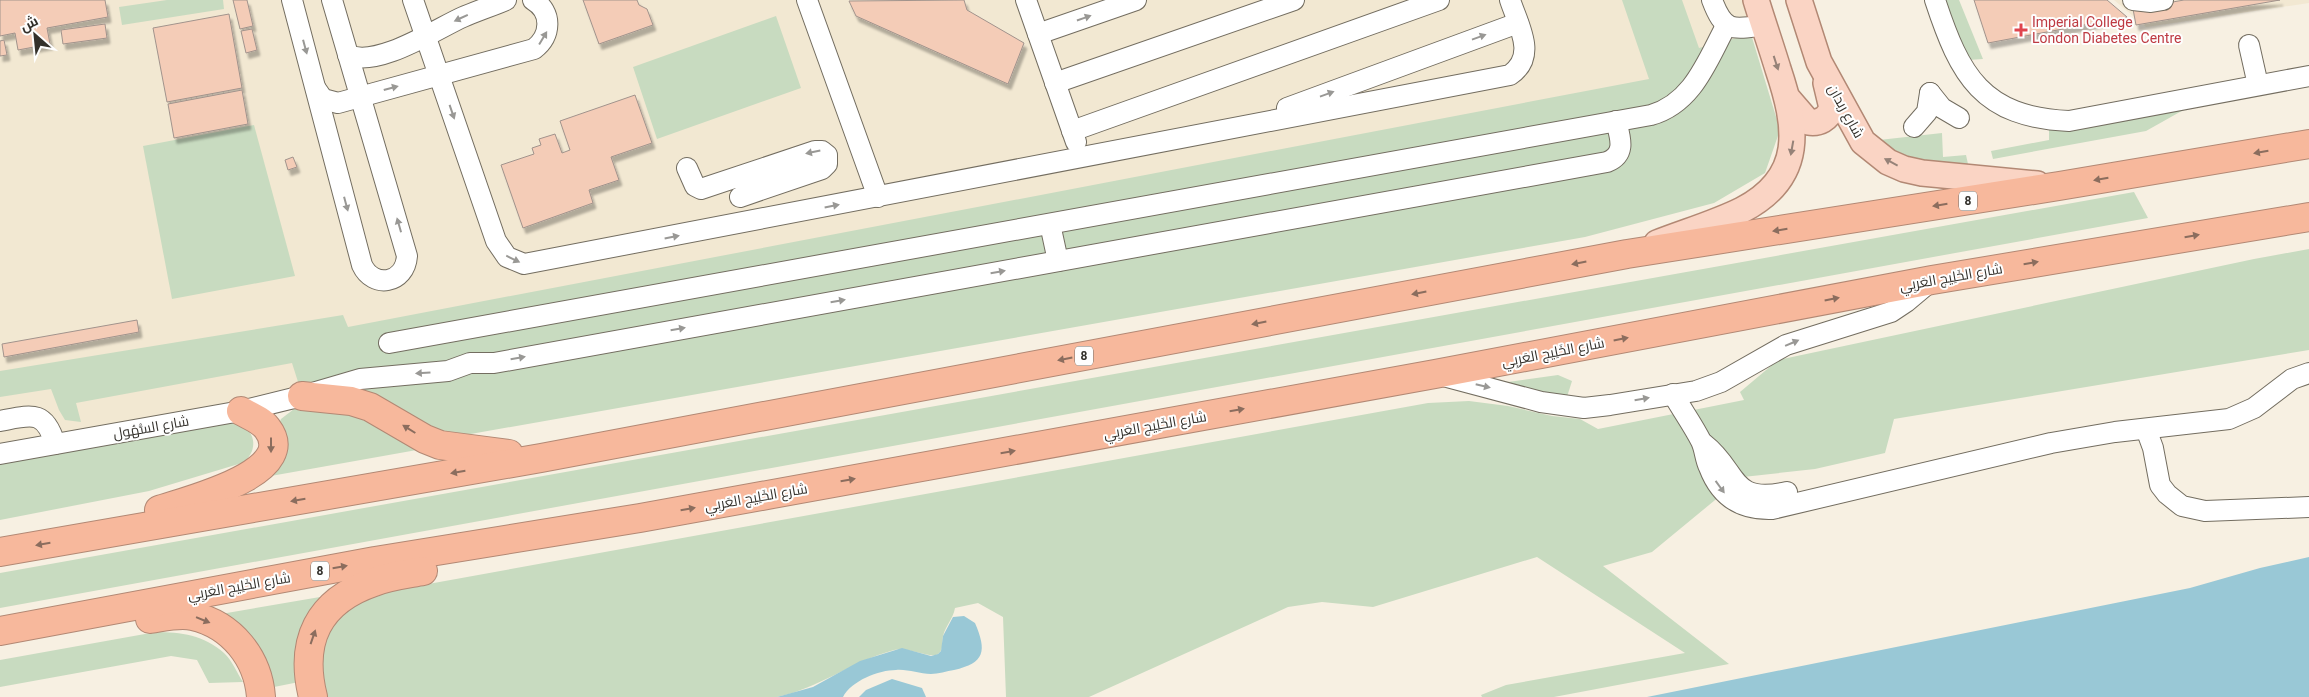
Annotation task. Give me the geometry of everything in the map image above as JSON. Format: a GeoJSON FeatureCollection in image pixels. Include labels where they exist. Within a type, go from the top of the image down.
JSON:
{"type":"FeatureCollection","features":[{"type":"Feature","properties":{"kind":"highway","name":"8"},"geometry":{"type":"LineString","coordinates":[[0,552],[541,458],[1627,254],[2059,186],[2309,144]]}},
{"type":"Feature","properties":{"kind":"highway","name":"شارع الخَلِيج العَربِي"},"geometry":{"type":"LineString","coordinates":[[0,631],[375,561],[640,518],[1435,374],[1932,280],[2309,216]]}},
{"type":"Feature","properties":{"kind":"highway"},"geometry":{"type":"LineString","coordinates":[[302,396],[351,401],[370,407],[425,439],[440,445],[541,458]]}},
{"type":"Feature","properties":{"kind":"highway"},"geometry":{"type":"LineString","coordinates":[[86,536],[238,482],[257,471],[270,455],[271,438],[263,424],[241,411]]}},
{"type":"Feature","properties":{"kind":"highway"},"geometry":{"type":"LineString","coordinates":[[313,697],[308,666],[309,649],[314,632],[328,608],[349,592],[376,581],[484,558],[640,518]]}},
{"type":"Feature","properties":{"kind":"highway"},"geometry":{"type":"LineString","coordinates":[[0,641],[179,615],[193,616],[233,635],[243,647],[257,676],[261,697]]}},
{"type":"Feature","properties":{"kind":"main road"},"geometry":{"type":"LineString","coordinates":[[1627,254],[1742,210],[1774,187],[1784,172],[1794,139],[1789,100],[1756,0]]}},
{"type":"Feature","properties":{"kind":"main road","name":"شارع ربدان"},"geometry":{"type":"LineString","coordinates":[[1799,0],[1819,62],[1863,142],[1888,162],[1904,169],[1922,173],[2059,186]]}},
{"type":"Feature","properties":{"kind":"main road"},"geometry":{"type":"LineString","coordinates":[[1789,100],[1808,122],[1817,122],[1826,118],[1832,108],[1819,62]]}},
{"type":"Feature","properties":{"kind":"street"},"geometry":{"type":"LineString","coordinates":[[292,0],[362,264],[369,276],[374,279],[388,281],[400,275],[407,263],[407,256],[332,0]]}},
{"type":"Feature","properties":{"kind":"street"},"geometry":{"type":"LineString","coordinates":[[413,0],[496,241],[507,257],[515,262],[534,264],[1510,75],[1522,63],[1526,55],[1526,47],[1510,0]]}},
{"type":"Feature","properties":{"kind":"street"},"geometry":{"type":"LineString","coordinates":[[348,55],[368,58],[426,37],[463,17],[506,0]]}},
{"type":"Feature","properties":{"kind":"street"},"geometry":{"type":"LineString","coordinates":[[316,89],[323,99],[333,103],[534,49],[545,38],[548,22],[543,8],[533,0]]}},
{"type":"Feature","properties":{"kind":"street"},"geometry":{"type":"LineString","coordinates":[[807,0],[878,197]]}},
{"type":"Feature","properties":{"kind":"street"},"geometry":{"type":"LineString","coordinates":[[1026,0],[1081,158]]}},
{"type":"Feature","properties":{"kind":"street"},"geometry":{"type":"LineString","coordinates":[[1038,34],[1136,0]]}},
{"type":"Feature","properties":{"kind":"street"},"geometry":{"type":"LineString","coordinates":[[1055,84],[1294,0]]}},
{"type":"Feature","properties":{"kind":"street"},"geometry":{"type":"LineString","coordinates":[[1072,131],[1439,0]]}},
{"type":"Feature","properties":{"kind":"street"},"geometry":{"type":"LineString","coordinates":[[1712,0],[1718,15],[1726,26],[1738,29],[1764,25]]}},
{"type":"Feature","properties":{"kind":"street"},"geometry":{"type":"LineString","coordinates":[[1935,0],[1949,42],[1966,72],[1990,97],[2012,110],[2045,120],[2069,120],[2309,76]]}},
{"type":"Feature","properties":{"kind":"street"},"geometry":{"type":"LineString","coordinates":[[2133,0],[2151,2],[2163,0]]}},
{"type":"Feature","properties":{"kind":"street"},"geometry":{"type":"LineString","coordinates":[[1232,129],[1518,23]]}},
{"type":"Feature","properties":{"kind":"street"},"geometry":{"type":"LineString","coordinates":[[390,344],[1666,111],[1693,87],[1726,26]]}},
{"type":"Feature","properties":{"kind":"street"},"geometry":{"type":"LineString","coordinates":[[2249,45],[2258,85]]}},
{"type":"Feature","properties":{"kind":"street"},"geometry":{"type":"LineString","coordinates":[[1914,127],[1927,112],[1930,93],[1942,108],[1959,118]]}},
{"type":"Feature","properties":{"kind":"street","name":"شارع السُّهُول"},"geometry":{"type":"LineString","coordinates":[[0,454],[241,411],[360,379],[448,371],[470,363],[494,363],[1608,162],[1617,156],[1620,150],[1621,144],[1616,121]]}},
{"type":"Feature","properties":{"kind":"street"},"geometry":{"type":"LineString","coordinates":[[687,168],[694,186],[701,189],[737,188],[749,222]]}},
{"type":"Feature","properties":{"kind":"street"},"geometry":{"type":"LineString","coordinates":[[1050,224],[1058,261]]}},
{"type":"Feature","properties":{"kind":"street"},"geometry":{"type":"LineString","coordinates":[[1435,374],[1541,402],[1584,408],[1696,391],[1721,382],[1798,340],[1891,312],[1932,280]]}},
{"type":"Feature","properties":{"kind":"street"},"geometry":{"type":"LineString","coordinates":[[464,330],[470,363]]}},
{"type":"Feature","properties":{"kind":"street"},"geometry":{"type":"LineString","coordinates":[[1702,443],[1718,457],[1734,482],[1742,489],[1755,494],[1773,495],[1974,450],[2048,431],[2113,420],[2226,408],[2258,392],[2286,369],[2309,360]]}},
{"type":"Feature","properties":{"kind":"street"},"geometry":{"type":"LineString","coordinates":[[1673,394],[1702,443],[1708,467],[1719,488],[1727,496],[1752,508],[1772,509],[2051,443],[2114,432],[2146,430],[2229,419],[2254,408],[2292,379],[2309,373]]}},
{"type":"Feature","properties":{"kind":"street"},"geometry":{"type":"LineString","coordinates":[[0,421],[27,416],[41,419],[51,430],[55,444]]}},
{"type":"Feature","properties":{"kind":"street"},"geometry":{"type":"LineString","coordinates":[[2146,430],[2153,448],[2160,485],[2167,494],[2182,506],[2205,511],[2309,507]]}},
{"type":"Feature","properties":{"kind":"shaded area"},"geometry":{"type":"Polygon","coordinates":[[[0,0],[1744,0],[1754,32],[1738,35],[1717,72],[386,393],[303,381],[237,418],[0,460],[0,0]]]}},
{"type":"Feature","properties":{"kind":"shaded area"},"geometry":{"type":"Polygon","coordinates":[[[2114,0],[2309,0],[2309,3],[2146,27],[2114,0]]]}},
{"type":"Feature","properties":{"kind":"green space"},"geometry":{"type":"Polygon","coordinates":[[[167,0],[223,0],[224,9],[122,25],[119,7],[167,0]]]}},
{"type":"Feature","properties":{"kind":"green space"},"geometry":{"type":"Polygon","coordinates":[[[1622,0],[1682,0],[1699,48],[1751,34],[1780,130],[1765,173],[1714,203],[1585,237],[465,435],[432,429],[386,400],[353,386],[299,385],[292,363],[76,403],[81,422],[65,420],[51,389],[0,397],[0,371],[343,315],[348,327],[1649,79],[1622,0]]]}},
{"type":"Feature","properties":{"kind":"green space"},"geometry":{"type":"Polygon","coordinates":[[[1944,0],[1959,0],[1983,59],[1968,60],[1944,0]]]}},
{"type":"Feature","properties":{"kind":"green space"},"geometry":{"type":"Polygon","coordinates":[[[776,16],[801,88],[657,139],[633,67],[776,16]]]}},
{"type":"Feature","properties":{"kind":"green space"},"geometry":{"type":"Polygon","coordinates":[[[2187,108],[2146,131],[1993,159],[1991,151],[2049,140],[2049,125],[2187,108]]]}},
{"type":"Feature","properties":{"kind":"green space"},"geometry":{"type":"Polygon","coordinates":[[[254,125],[295,276],[172,299],[143,146],[254,125]]]}},
{"type":"Feature","properties":{"kind":"green space"},"geometry":{"type":"Polygon","coordinates":[[[1942,133],[1943,157],[1966,155],[1968,164],[1945,167],[1909,162],[1879,140],[1942,133]]]}},
{"type":"Feature","properties":{"kind":"green space"},"geometry":{"type":"Polygon","coordinates":[[[2134,192],[2148,218],[0,608],[0,573],[2134,192]]]}},
{"type":"Feature","properties":{"kind":"green space"},"geometry":{"type":"Polygon","coordinates":[[[2309,249],[2309,350],[1894,419],[1885,453],[1815,469],[1743,477],[1652,552],[1603,566],[1729,664],[1554,697],[1482,697],[1481,695],[1506,685],[1685,653],[1537,557],[1373,607],[1322,602],[1288,607],[1089,697],[1006,697],[1003,617],[978,603],[955,608],[944,632],[942,648],[938,654],[930,655],[899,649],[894,650],[863,661],[807,688],[777,697],[319,697],[319,647],[340,608],[373,594],[1428,403],[1469,401],[1508,406],[1552,416],[1580,419],[1598,429],[1744,400],[1740,392],[1778,360],[2309,249]]]}},
{"type":"Feature","properties":{"kind":"green space"},"geometry":{"type":"Polygon","coordinates":[[[1558,375],[1572,381],[1566,400],[1508,382],[1558,375]]]}},
{"type":"Feature","properties":{"kind":"green space"},"geometry":{"type":"Polygon","coordinates":[[[311,404],[332,404],[428,448],[254,479],[281,419],[294,409],[311,404]]]}},
{"type":"Feature","properties":{"kind":"green space"},"geometry":{"type":"Polygon","coordinates":[[[229,423],[244,427],[252,438],[252,451],[242,463],[149,491],[0,520],[0,464],[229,423]]]}},
{"type":"Feature","properties":{"kind":"green space"},"geometry":{"type":"Polygon","coordinates":[[[320,597],[306,619],[299,682],[269,688],[221,614],[320,597]]]}},
{"type":"Feature","properties":{"kind":"green space"},"geometry":{"type":"Polygon","coordinates":[[[156,632],[183,634],[208,642],[227,656],[243,682],[209,683],[197,660],[171,656],[0,687],[0,660],[156,632]]]}},
{"type":"Feature","properties":{"kind":"water"},"geometry":{"type":"Polygon","coordinates":[[[2309,557],[2309,697],[1647,697],[2190,588],[2260,568],[2309,557]]]}},
{"type":"Feature","properties":{"kind":"water"},"geometry":{"type":"Polygon","coordinates":[[[964,616],[975,623],[981,641],[981,654],[972,664],[934,674],[900,670],[874,674],[852,686],[843,697],[777,697],[813,687],[860,661],[902,648],[931,656],[938,654],[941,651],[943,636],[953,617],[964,616]]]}},
{"type":"Feature","properties":{"kind":"water"},"geometry":{"type":"Polygon","coordinates":[[[892,679],[922,688],[926,697],[859,697],[866,690],[892,679]]]}},
{"type":"Feature","properties":{"kind":"building"},"geometry":{"type":"Polygon","coordinates":[[[0,0],[105,0],[108,17],[47,28],[50,44],[18,50],[15,33],[0,36],[0,0]]]}},
{"type":"Feature","properties":{"kind":"building"},"geometry":{"type":"Polygon","coordinates":[[[233,0],[247,0],[253,26],[240,29],[233,0]]]}},
{"type":"Feature","properties":{"kind":"building"},"geometry":{"type":"Polygon","coordinates":[[[583,0],[637,0],[639,5],[647,9],[653,25],[599,44],[583,0]]]}},
{"type":"Feature","properties":{"kind":"building"},"geometry":{"type":"Polygon","coordinates":[[[964,0],[967,10],[1024,43],[1008,84],[856,16],[849,1],[964,0]]]}},
{"type":"Feature","properties":{"kind":"building","name":"Imperial College London Diabetes Centre"},"geometry":{"type":"Polygon","coordinates":[[[1974,0],[2107,0],[2127,17],[1988,43],[1974,0]]]}},
{"type":"Feature","properties":{"kind":"building"},"geometry":{"type":"Polygon","coordinates":[[[2184,0],[2280,0],[2136,25],[2133,9],[2184,0]]]}},
{"type":"Feature","properties":{"kind":"building"},"geometry":{"type":"Polygon","coordinates":[[[229,14],[242,88],[167,102],[153,28],[229,14]]]}},
{"type":"Feature","properties":{"kind":"building"},"geometry":{"type":"Polygon","coordinates":[[[105,24],[107,38],[63,44],[61,30],[105,24]]]}},
{"type":"Feature","properties":{"kind":"building"},"geometry":{"type":"Polygon","coordinates":[[[252,29],[257,50],[246,53],[241,31],[252,29]]]}},
{"type":"Feature","properties":{"kind":"building"},"geometry":{"type":"Polygon","coordinates":[[[4,40],[7,55],[0,56],[0,41],[4,40]]]}},
{"type":"Feature","properties":{"kind":"building"},"geometry":{"type":"Polygon","coordinates":[[[242,90],[248,124],[174,138],[168,104],[242,90]]]}},
{"type":"Feature","properties":{"kind":"building"},"geometry":{"type":"Polygon","coordinates":[[[635,95],[652,143],[611,157],[619,180],[589,190],[593,203],[523,228],[501,165],[534,154],[532,148],[541,145],[539,139],[555,134],[562,153],[570,150],[560,121],[635,95]]]}},
{"type":"Feature","properties":{"kind":"building"},"geometry":{"type":"Polygon","coordinates":[[[293,157],[297,167],[288,170],[285,160],[293,157]]]}},
{"type":"Feature","properties":{"kind":"building"},"geometry":{"type":"Polygon","coordinates":[[[137,320],[139,332],[4,357],[2,344],[137,320]]]}},
{"type":"Feature","properties":{"kind":"place","name":"Imperial College London Diabetes Centre"},"geometry":{"type":"Point","coordinates":[2021,30]}}]}
